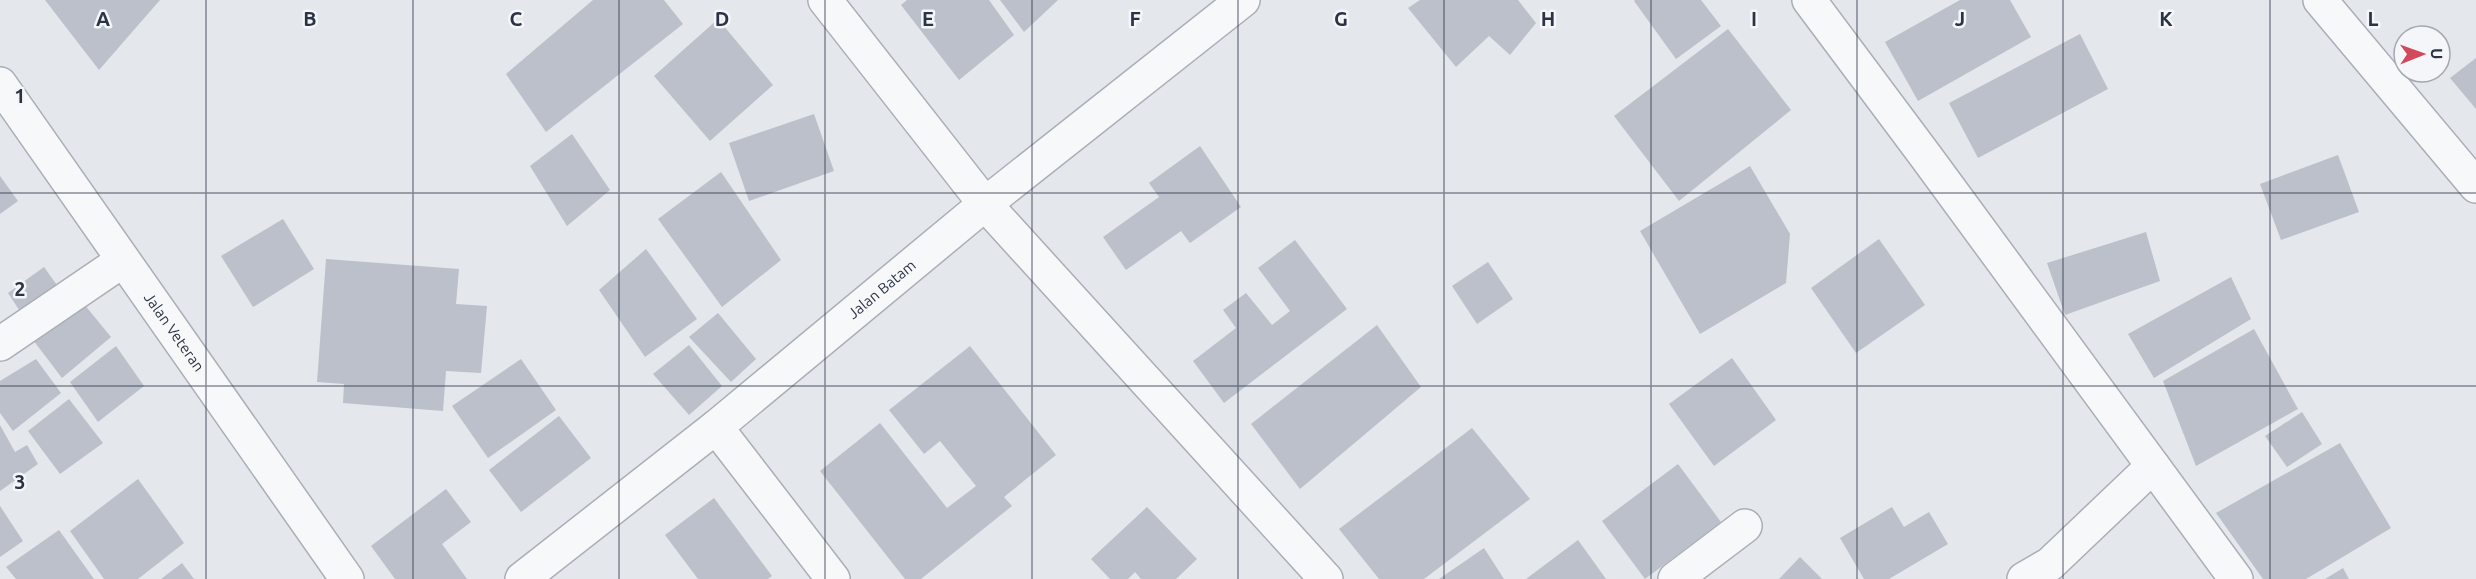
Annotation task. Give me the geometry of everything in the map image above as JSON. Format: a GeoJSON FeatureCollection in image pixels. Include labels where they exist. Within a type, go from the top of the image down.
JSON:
{"type":"FeatureCollection","features":[{"type":"Feature","properties":{"kind":"street"},"geometry":{"type":"LineString","coordinates":[[825,0],[985,204],[1326,579]]}},
{"type":"Feature","properties":{"kind":"street","name":"Jalan Batam"},"geometry":{"type":"LineString","coordinates":[[522,579],[716,428],[985,204],[1243,0]]}},
{"type":"Feature","properties":{"kind":"street"},"geometry":{"type":"LineString","coordinates":[[1809,0],[2236,579]]}},
{"type":"Feature","properties":{"kind":"street"},"geometry":{"type":"LineString","coordinates":[[2332,5],[2476,186]]}},
{"type":"Feature","properties":{"kind":"street","name":"Jalan Veteran"},"geometry":{"type":"LineString","coordinates":[[0,84],[347,579]]}},
{"type":"Feature","properties":{"kind":"street"},"geometry":{"type":"LineString","coordinates":[[0,344],[122,261]]}},
{"type":"Feature","properties":{"kind":"street"},"geometry":{"type":"LineString","coordinates":[[716,428],[833,579]]}},
{"type":"Feature","properties":{"kind":"street"},"geometry":{"type":"LineString","coordinates":[[2024,579],[2050,564],[2153,466]]}},
{"type":"Feature","properties":{"kind":"street"},"geometry":{"type":"LineString","coordinates":[[1675,579],[1745,526]]}},
{"type":"Feature","properties":{"kind":"building"},"geometry":{"type":"Polygon","coordinates":[[[45,0],[160,0],[99,70],[45,0]]]}},
{"type":"Feature","properties":{"kind":"building"},"geometry":{"type":"Polygon","coordinates":[[[593,0],[664,0],[683,24],[546,132],[506,74],[593,0]]]}},
{"type":"Feature","properties":{"kind":"building"},"geometry":{"type":"Polygon","coordinates":[[[907,0],[989,0],[1014,35],[959,80],[901,5],[907,0]]]}},
{"type":"Feature","properties":{"kind":"building"},"geometry":{"type":"Polygon","coordinates":[[[1000,0],[1058,0],[1024,32],[1000,0]]]}},
{"type":"Feature","properties":{"kind":"building"},"geometry":{"type":"Polygon","coordinates":[[[1420,0],[1518,0],[1536,23],[1510,55],[1489,36],[1456,67],[1408,8],[1420,0]]]}},
{"type":"Feature","properties":{"kind":"building"},"geometry":{"type":"Polygon","coordinates":[[[1635,0],[1701,0],[1721,26],[1676,59],[1635,0]]]}},
{"type":"Feature","properties":{"kind":"building"},"geometry":{"type":"Polygon","coordinates":[[[1960,0],[2010,0],[2031,37],[1918,101],[1885,42],[1960,0]]]}},
{"type":"Feature","properties":{"kind":"building"},"geometry":{"type":"Polygon","coordinates":[[[718,19],[773,85],[710,141],[654,76],[718,19]]]}},
{"type":"Feature","properties":{"kind":"building"},"geometry":{"type":"Polygon","coordinates":[[[1728,29],[1791,110],[1679,201],[1614,116],[1728,29]]]}},
{"type":"Feature","properties":{"kind":"building"},"geometry":{"type":"Polygon","coordinates":[[[2080,34],[2108,89],[1978,158],[1949,103],[2080,34]]]}},
{"type":"Feature","properties":{"kind":"building"},"geometry":{"type":"Polygon","coordinates":[[[2476,58],[2476,109],[2452,80],[2452,76],[2476,58]]]}},
{"type":"Feature","properties":{"kind":"building"},"geometry":{"type":"Polygon","coordinates":[[[814,114],[834,171],[749,201],[729,143],[814,114]]]}},
{"type":"Feature","properties":{"kind":"building"},"geometry":{"type":"Polygon","coordinates":[[[572,134],[610,190],[567,226],[530,166],[572,134]]]}},
{"type":"Feature","properties":{"kind":"building"},"geometry":{"type":"Polygon","coordinates":[[[1200,146],[1241,207],[1190,243],[1181,231],[1126,270],[1103,237],[1159,197],[1149,183],[1200,146]]]}},
{"type":"Feature","properties":{"kind":"building"},"geometry":{"type":"Polygon","coordinates":[[[2338,155],[2359,212],[2281,240],[2260,184],[2338,155]]]}},
{"type":"Feature","properties":{"kind":"building"},"geometry":{"type":"Polygon","coordinates":[[[1750,166],[1790,234],[1786,283],[1700,334],[1640,231],[1750,166]]]}},
{"type":"Feature","properties":{"kind":"building"},"geometry":{"type":"Polygon","coordinates":[[[721,172],[781,260],[722,307],[658,219],[721,172]]]}},
{"type":"Feature","properties":{"kind":"building"},"geometry":{"type":"Polygon","coordinates":[[[0,176],[18,201],[0,214],[0,176]]]}},
{"type":"Feature","properties":{"kind":"building"},"geometry":{"type":"Polygon","coordinates":[[[283,219],[314,269],[253,307],[221,256],[283,219]]]}},
{"type":"Feature","properties":{"kind":"building"},"geometry":{"type":"Polygon","coordinates":[[[2146,232],[2160,281],[2065,315],[2047,263],[2146,232]]]}},
{"type":"Feature","properties":{"kind":"building"},"geometry":{"type":"Polygon","coordinates":[[[1879,239],[1925,305],[1856,353],[1811,288],[1879,239]]]}},
{"type":"Feature","properties":{"kind":"building"},"geometry":{"type":"Polygon","coordinates":[[[1295,240],[1347,309],[1224,403],[1193,361],[1236,328],[1223,310],[1246,293],[1272,325],[1290,311],[1258,268],[1295,240]]]}},
{"type":"Feature","properties":{"kind":"building"},"geometry":{"type":"Polygon","coordinates":[[[646,249],[697,319],[645,357],[599,290],[646,249]]]}},
{"type":"Feature","properties":{"kind":"building"},"geometry":{"type":"Polygon","coordinates":[[[326,259],[459,269],[456,304],[487,306],[481,373],[446,371],[443,411],[343,403],[344,384],[317,382],[326,259]]]}},
{"type":"Feature","properties":{"kind":"building"},"geometry":{"type":"Polygon","coordinates":[[[1488,262],[1513,299],[1477,324],[1452,286],[1488,262]]]}},
{"type":"Feature","properties":{"kind":"building"},"geometry":{"type":"Polygon","coordinates":[[[44,267],[64,295],[27,322],[8,293],[44,267]]]}},
{"type":"Feature","properties":{"kind":"building"},"geometry":{"type":"Polygon","coordinates":[[[2231,277],[2251,319],[2154,378],[2128,334],[2231,277]]]}},
{"type":"Feature","properties":{"kind":"building"},"geometry":{"type":"Polygon","coordinates":[[[79,298],[111,337],[62,378],[27,332],[79,298]]]}},
{"type":"Feature","properties":{"kind":"building"},"geometry":{"type":"Polygon","coordinates":[[[718,313],[756,359],[731,382],[689,337],[718,313]]]}},
{"type":"Feature","properties":{"kind":"building"},"geometry":{"type":"Polygon","coordinates":[[[1377,325],[1421,387],[1300,489],[1251,424],[1377,325]]]}},
{"type":"Feature","properties":{"kind":"building"},"geometry":{"type":"Polygon","coordinates":[[[2254,329],[2298,409],[2196,466],[2163,381],[2254,329]]]}},
{"type":"Feature","properties":{"kind":"building"},"geometry":{"type":"Polygon","coordinates":[[[689,345],[722,386],[689,415],[653,374],[689,345]]]}},
{"type":"Feature","properties":{"kind":"building"},"geometry":{"type":"Polygon","coordinates":[[[116,346],[144,386],[98,422],[70,382],[116,346]]]}},
{"type":"Feature","properties":{"kind":"building"},"geometry":{"type":"Polygon","coordinates":[[[970,346],[1056,455],[1004,497],[1012,506],[921,579],[905,579],[820,471],[880,423],[947,508],[976,486],[940,441],[924,454],[889,410],[970,346]]]}},
{"type":"Feature","properties":{"kind":"building"},"geometry":{"type":"Polygon","coordinates":[[[1732,358],[1776,420],[1714,466],[1669,404],[1732,358]]]}},
{"type":"Feature","properties":{"kind":"building"},"geometry":{"type":"Polygon","coordinates":[[[36,359],[61,393],[13,431],[0,413],[0,381],[36,359]]]}},
{"type":"Feature","properties":{"kind":"building"},"geometry":{"type":"Polygon","coordinates":[[[521,359],[556,410],[488,458],[452,406],[521,359]]]}},
{"type":"Feature","properties":{"kind":"building"},"geometry":{"type":"Polygon","coordinates":[[[69,399],[103,443],[60,474],[28,431],[69,399]]]}},
{"type":"Feature","properties":{"kind":"building"},"geometry":{"type":"Polygon","coordinates":[[[2302,412],[2322,444],[2287,467],[2265,436],[2302,412]]]}},
{"type":"Feature","properties":{"kind":"building"},"geometry":{"type":"Polygon","coordinates":[[[559,416],[591,458],[521,512],[489,470],[559,416]]]}},
{"type":"Feature","properties":{"kind":"building"},"geometry":{"type":"Polygon","coordinates":[[[0,425],[15,452],[27,445],[38,464],[0,491],[0,425]]]}},
{"type":"Feature","properties":{"kind":"building"},"geometry":{"type":"Polygon","coordinates":[[[1472,428],[1530,499],[1424,579],[1379,579],[1339,529],[1472,428]]]}},
{"type":"Feature","properties":{"kind":"building"},"geometry":{"type":"Polygon","coordinates":[[[2340,443],[2391,528],[2306,579],[2263,579],[2216,513],[2340,443]]]}},
{"type":"Feature","properties":{"kind":"building"},"geometry":{"type":"Polygon","coordinates":[[[1678,464],[1721,522],[1645,579],[1602,521],[1678,464]]]}},
{"type":"Feature","properties":{"kind":"building"},"geometry":{"type":"Polygon","coordinates":[[[138,479],[184,543],[138,579],[104,579],[70,531],[138,479]]]}},
{"type":"Feature","properties":{"kind":"building"},"geometry":{"type":"Polygon","coordinates":[[[446,489],[471,522],[442,544],[467,579],[395,579],[371,546],[446,489]]]}},
{"type":"Feature","properties":{"kind":"building"},"geometry":{"type":"Polygon","coordinates":[[[714,498],[772,576],[768,579],[698,579],[665,535],[714,498]]]}},
{"type":"Feature","properties":{"kind":"building"},"geometry":{"type":"Polygon","coordinates":[[[0,506],[23,541],[0,557],[0,506]]]}},
{"type":"Feature","properties":{"kind":"building"},"geometry":{"type":"Polygon","coordinates":[[[1147,507],[1197,559],[1176,579],[1141,579],[1135,572],[1128,579],[1110,579],[1091,559],[1147,507]]]}},
{"type":"Feature","properties":{"kind":"building"},"geometry":{"type":"Polygon","coordinates":[[[1892,507],[1904,527],[1929,512],[1948,544],[1889,579],[1864,579],[1840,538],[1892,507]]]}},
{"type":"Feature","properties":{"kind":"building"},"geometry":{"type":"Polygon","coordinates":[[[59,530],[94,579],[16,579],[6,567],[59,530]]]}},
{"type":"Feature","properties":{"kind":"building"},"geometry":{"type":"Polygon","coordinates":[[[1578,540],[1606,579],[1526,579],[1578,540]]]}},
{"type":"Feature","properties":{"kind":"building"},"geometry":{"type":"Polygon","coordinates":[[[1484,548],[1504,579],[1439,579],[1484,548]]]}},
{"type":"Feature","properties":{"kind":"building"},"geometry":{"type":"Polygon","coordinates":[[[1800,557],[1822,579],[1779,579],[1800,557]]]}},
{"type":"Feature","properties":{"kind":"building"},"geometry":{"type":"Polygon","coordinates":[[[182,563],[194,579],[161,579],[182,563]]]}},
{"type":"Feature","properties":{"kind":"building"},"geometry":{"type":"Polygon","coordinates":[[[2343,568],[2349,579],[2325,579],[2343,568]]]}}]}
